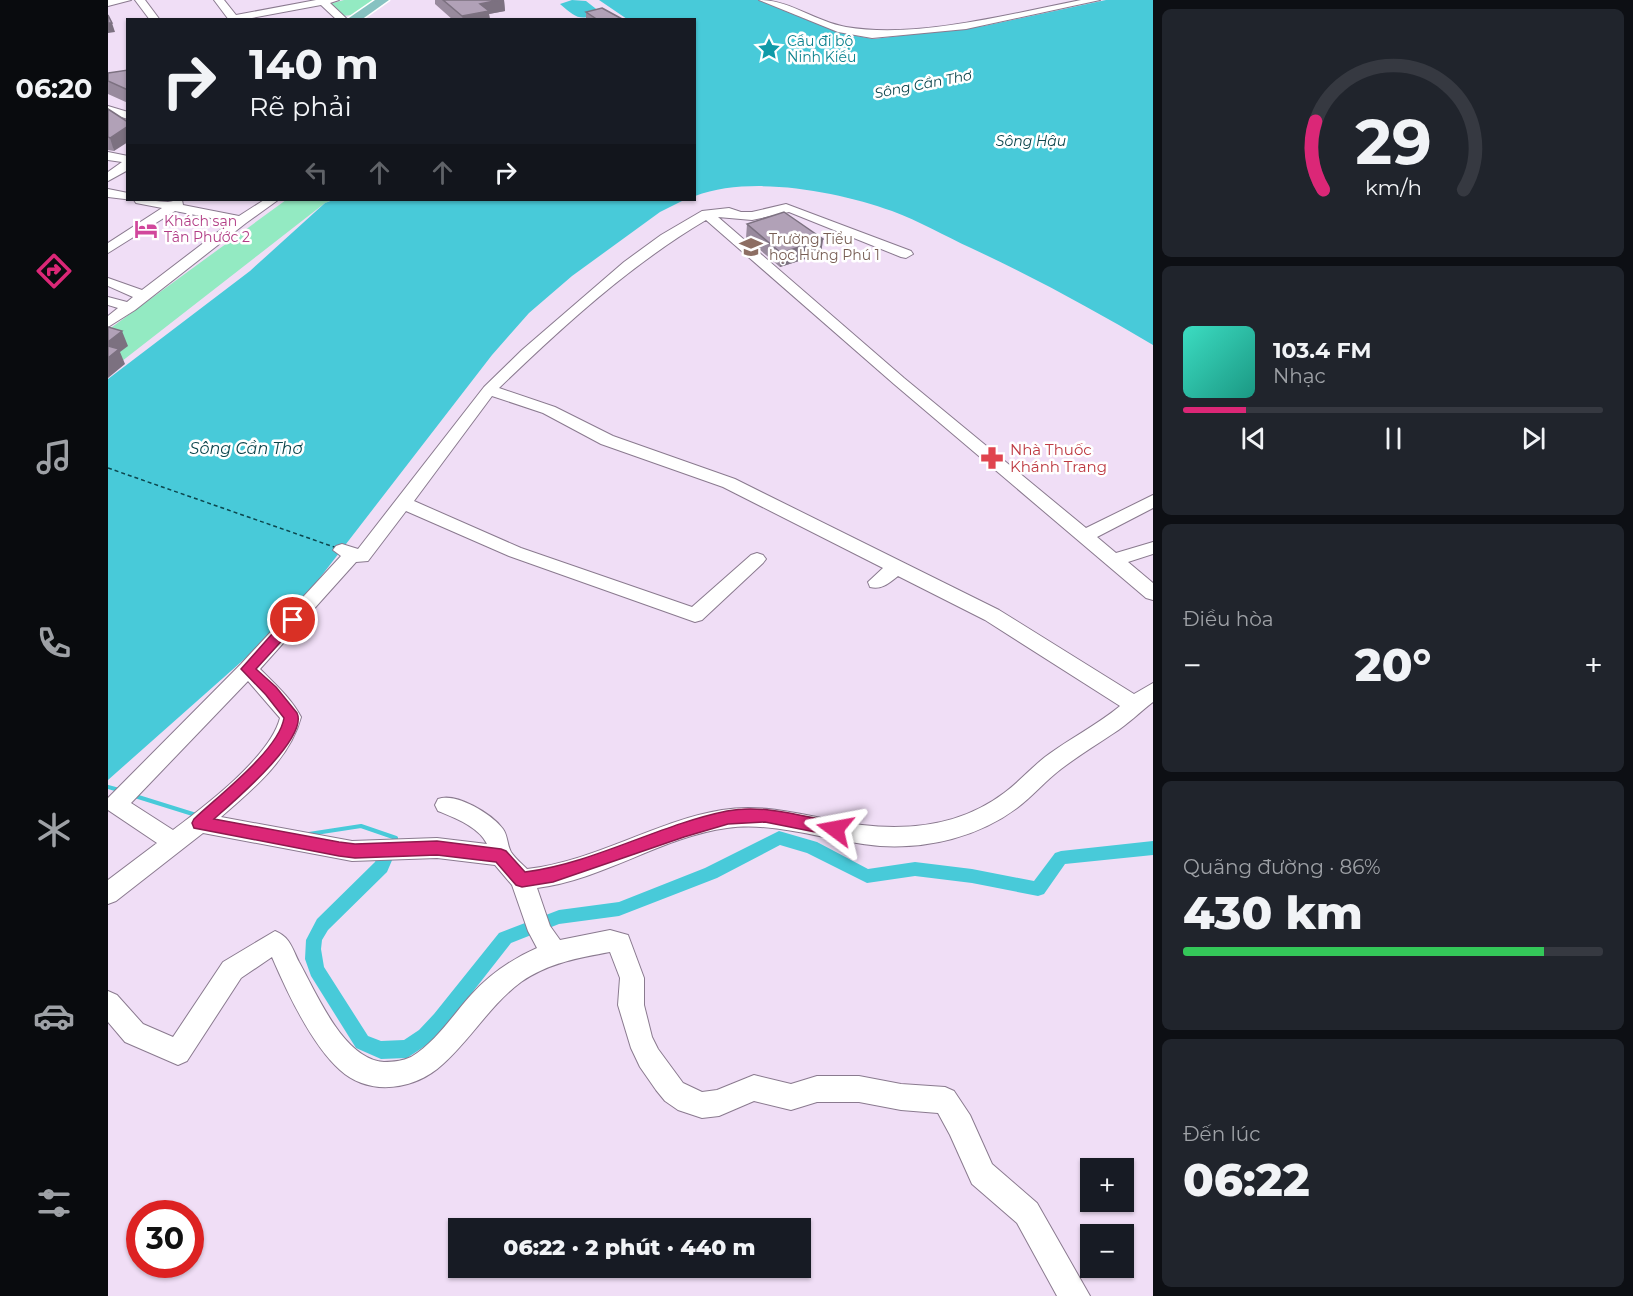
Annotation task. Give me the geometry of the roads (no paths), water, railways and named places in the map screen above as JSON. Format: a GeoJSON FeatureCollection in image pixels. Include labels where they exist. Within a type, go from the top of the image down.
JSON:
{"type":"FeatureCollection","features":[{"type":"Feature","properties":{"kind":"main road"},"geometry":{"type":"LineString","coordinates":[[355,18],[383,0]]}},
{"type":"Feature","properties":{"kind":"street"},"geometry":{"type":"LineString","coordinates":[[108,3],[126,0]]}},
{"type":"Feature","properties":{"kind":"street"},"geometry":{"type":"LineString","coordinates":[[140,0],[154,18]]}},
{"type":"Feature","properties":{"kind":"street"},"geometry":{"type":"LineString","coordinates":[[219,0],[233,18]]}},
{"type":"Feature","properties":{"kind":"street"},"geometry":{"type":"LineString","coordinates":[[239,18],[334,0]]}},
{"type":"Feature","properties":{"kind":"street"},"geometry":{"type":"LineString","coordinates":[[764,0],[842,30],[890,35]]}},
{"type":"Feature","properties":{"kind":"street"},"geometry":{"type":"LineString","coordinates":[[872,35],[890,35],[996,21],[1095,0]]}},
{"type":"Feature","properties":{"kind":"street"},"geometry":{"type":"LineString","coordinates":[[322,1],[341,18]]}},
{"type":"Feature","properties":{"kind":"street"},"geometry":{"type":"LineString","coordinates":[[108,109],[126,115]]}},
{"type":"Feature","properties":{"kind":"street"},"geometry":{"type":"LineString","coordinates":[[108,156],[126,161]]}},
{"type":"Feature","properties":{"kind":"street"},"geometry":{"type":"LineString","coordinates":[[108,177],[126,164]]}},
{"type":"Feature","properties":{"kind":"street"},"geometry":{"type":"LineString","coordinates":[[108,193],[126,197]]}},
{"type":"Feature","properties":{"kind":"street"},"geometry":{"type":"LineString","coordinates":[[153,201],[178,203],[241,220]]}},
{"type":"Feature","properties":{"kind":"street"},"geometry":{"type":"LineString","coordinates":[[108,323],[241,220],[270,201]]}},
{"type":"Feature","properties":{"kind":"street"},"geometry":{"type":"LineString","coordinates":[[108,249],[178,203]]}},
{"type":"Feature","properties":{"kind":"street"},"geometry":{"type":"LineString","coordinates":[[174,843],[116,804],[248,669],[348,552],[362,557],[489,390],[527,353],[629,265],[666,238],[707,214],[729,212],[732,215],[752,216],[786,208],[906,254]]}},
{"type":"Feature","properties":{"kind":"street"},"geometry":{"type":"LineString","coordinates":[[707,214],[899,381],[1153,593]]}},
{"type":"Feature","properties":{"kind":"street"},"geometry":{"type":"LineString","coordinates":[[108,282],[143,297]]}},
{"type":"Feature","properties":{"kind":"street"},"geometry":{"type":"LineString","coordinates":[[108,301],[130,307]]}},
{"type":"Feature","properties":{"kind":"street"},"geometry":{"type":"LineString","coordinates":[[489,390],[549,410],[607,440],[729,483],[992,615],[1135,705]]}},
{"type":"Feature","properties":{"kind":"street"},"geometry":{"type":"LineString","coordinates":[[1085,536],[1153,501]]}},
{"type":"Feature","properties":{"kind":"street"},"geometry":{"type":"LineString","coordinates":[[404,503],[417,506],[443,522],[516,552],[695,615],[757,559]]}},
{"type":"Feature","properties":{"kind":"street"},"geometry":{"type":"LineString","coordinates":[[1114,560],[1151,548]]}},
{"type":"Feature","properties":{"kind":"street"},"geometry":{"type":"LineString","coordinates":[[877,582],[898,566]]}},
{"type":"Feature","properties":{"kind":"street"},"geometry":{"type":"LineString","coordinates":[[108,894],[204,819],[265,762],[282,742],[292,724],[291,717],[278,699],[248,669]]}},
{"type":"Feature","properties":{"kind":"street"},"geometry":{"type":"LineString","coordinates":[[522,880],[553,875],[684,830],[728,818],[765,816],[878,837],[956,830],[993,814],[1011,801],[1043,770],[1076,746],[1119,720],[1153,691]]}},
{"type":"Feature","properties":{"kind":"street"},"geometry":{"type":"LineString","coordinates":[[446,805],[467,813],[487,827],[496,837],[501,856],[522,880],[543,934]]}},
{"type":"Feature","properties":{"kind":"street"},"geometry":{"type":"LineString","coordinates":[[204,819],[355,851],[389,848],[459,850],[501,856]]}},
{"type":"Feature","properties":{"kind":"street"},"geometry":{"type":"LineString","coordinates":[[108,1002],[134,1033],[178,1052],[232,970],[275,942],[330,1038],[348,1060],[366,1071],[398,1075],[411,1072],[428,1061],[491,992],[526,964],[543,934]]}},
{"type":"Feature","properties":{"kind":"street"},"geometry":{"type":"LineString","coordinates":[[543,934],[619,942],[632,978],[632,1005],[640,1039],[649,1058],[665,1081],[674,1092],[687,1101],[702,1105],[719,1103],[751,1088],[791,1098],[818,1089],[852,1089],[901,1097],[945,1100],[960,1125],[982,1174],[1027,1214],[1057,1270],[1075,1296]]}},
{"type":"Feature","properties":{"kind":"water"},"geometry":{"type":"Polygon","coordinates":[[[572,0],[586,1],[600,12],[588,17],[579,17],[560,4],[572,0]]]}},
{"type":"Feature","properties":{"kind":"water","name":"Sông Hậu"},"geometry":{"type":"Polygon","coordinates":[[[599,0],[759,0],[847,34],[873,39],[984,26],[1106,0],[1153,0],[1153,345],[1017,270],[892,211],[846,197],[794,188],[742,187],[696,196],[696,18],[626,18],[599,0]]]}},
{"type":"Feature","properties":{"kind":"water","name":"Sông Cần Thơ"},"geometry":{"type":"Polygon","coordinates":[[[330,201],[682,201],[660,212],[572,276],[529,313],[492,355],[285,623],[108,780],[108,379],[250,271],[325,203],[330,201]]]}},
{"type":"Feature","properties":{"kind":"waterway"},"geometry":{"type":"LineString","coordinates":[[108,787],[119,790]]}},
{"type":"Feature","properties":{"kind":"waterway"},"geometry":{"type":"LineString","coordinates":[[135,796],[196,815]]}},
{"type":"Feature","properties":{"kind":"waterway"},"geometry":{"type":"LineString","coordinates":[[309,834],[361,826],[396,838]]}},
{"type":"Feature","properties":{"kind":"waterway"},"geometry":{"type":"LineString","coordinates":[[385,858],[381,867],[322,924],[314,940],[313,949],[317,970],[362,1042],[381,1050],[407,1049],[425,1036],[505,938],[559,917],[619,909],[711,873],[779,838],[811,847],[867,876],[915,869],[972,876],[1038,889],[1061,858],[1153,848]]}},
{"type":"Feature","properties":{"kind":"place","name":"Cầu đi bộ Ninh Kiều"},"geometry":{"type":"Point","coordinates":[769,49]}},
{"type":"Feature","properties":{"kind":"place","name":"Khách sạn Tân Phước 2"},"geometry":{"type":"Point","coordinates":[146,229]}},
{"type":"Feature","properties":{"kind":"place","name":"Trường Tiểu học Hưng Phú 1"},"geometry":{"type":"Point","coordinates":[751,247]}},
{"type":"Feature","properties":{"kind":"place","name":"Nhà Thuốc Khánh Trang"},"geometry":{"type":"Point","coordinates":[992,458]}}]}
